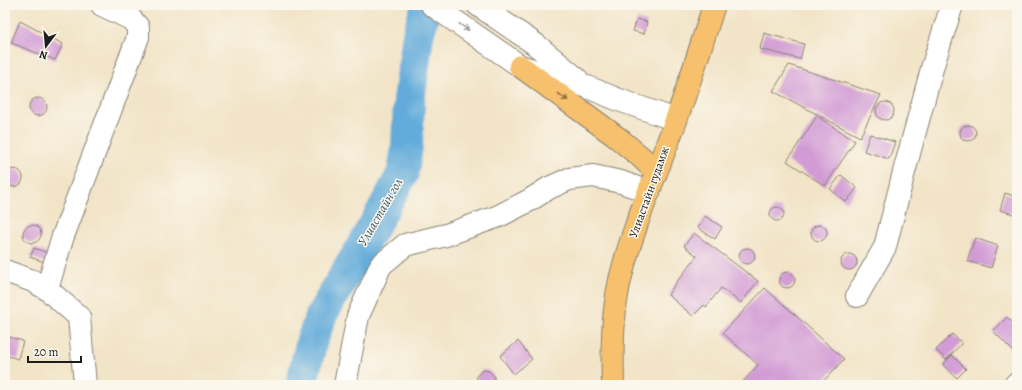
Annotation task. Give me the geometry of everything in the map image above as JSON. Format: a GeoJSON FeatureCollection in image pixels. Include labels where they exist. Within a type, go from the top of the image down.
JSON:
{"type":"FeatureCollection","features":[{"type":"Feature","properties":{"kind":"main road","name":"Улиастайн гудамж"},"geometry":{"type":"LineString","coordinates":[[613,385],[612,350],[614,317],[620,281],[629,246],[676,120],[714,5]]}},
{"type":"Feature","properties":{"kind":"main road"},"geometry":{"type":"LineString","coordinates":[[520,66],[618,138],[656,172]]}},
{"type":"Feature","properties":{"kind":"street"},"geometry":{"type":"LineString","coordinates":[[47,289],[62,239],[138,37],[138,27],[131,19],[102,5]]}},
{"type":"Feature","properties":{"kind":"street"},"geometry":{"type":"LineString","coordinates":[[432,5],[520,66],[585,86],[619,100],[676,120]]}},
{"type":"Feature","properties":{"kind":"street"},"geometry":{"type":"LineString","coordinates":[[478,5],[535,44],[585,86]]}},
{"type":"Feature","properties":{"kind":"street"},"geometry":{"type":"LineString","coordinates":[[857,296],[885,247],[933,65],[952,5]]}},
{"type":"Feature","properties":{"kind":"street"},"geometry":{"type":"LineString","coordinates":[[345,385],[358,316],[381,265],[405,245],[446,235],[499,216],[549,188],[569,179],[593,176],[621,182],[649,192]]}},
{"type":"Feature","properties":{"kind":"street"},"geometry":{"type":"LineString","coordinates":[[5,271],[33,281],[47,289],[79,317],[85,385]]}},
{"type":"Feature","properties":{"kind":"building"},"geometry":{"type":"Polygon","coordinates":[[[637,19],[647,22],[644,34],[633,31],[637,19]]]}},
{"type":"Feature","properties":{"kind":"building"},"geometry":{"type":"Polygon","coordinates":[[[20,21],[63,44],[55,60],[11,43],[20,21]]]}},
{"type":"Feature","properties":{"kind":"building"},"geometry":{"type":"Polygon","coordinates":[[[764,33],[804,44],[800,59],[760,49],[764,33]]]}},
{"type":"Feature","properties":{"kind":"building"},"geometry":{"type":"Polygon","coordinates":[[[789,65],[881,95],[860,137],[773,91],[789,65]]]}},
{"type":"Feature","properties":{"kind":"building"},"geometry":{"type":"Polygon","coordinates":[[[38,98],[44,101],[47,107],[44,113],[38,116],[32,113],[29,107],[32,101],[38,98]]]}},
{"type":"Feature","properties":{"kind":"building"},"geometry":{"type":"Polygon","coordinates":[[[885,102],[891,105],[894,111],[891,117],[885,120],[879,117],[876,111],[879,105],[885,102]]]}},
{"type":"Feature","properties":{"kind":"building"},"geometry":{"type":"Polygon","coordinates":[[[817,116],[855,141],[825,186],[787,161],[817,116]]]}},
{"type":"Feature","properties":{"kind":"building"},"geometry":{"type":"Polygon","coordinates":[[[968,125],[974,127],[976,133],[974,139],[968,141],[962,139],[960,133],[962,127],[968,125]]]}},
{"type":"Feature","properties":{"kind":"building"},"geometry":{"type":"Polygon","coordinates":[[[870,134],[895,142],[889,159],[864,151],[870,134]]]}},
{"type":"Feature","properties":{"kind":"building"},"geometry":{"type":"Polygon","coordinates":[[[14,169],[20,172],[23,178],[20,184],[14,187],[8,184],[5,178],[8,172],[14,169]]]}},
{"type":"Feature","properties":{"kind":"building"},"geometry":{"type":"Polygon","coordinates":[[[841,175],[857,188],[846,202],[830,189],[841,175]]]}},
{"type":"Feature","properties":{"kind":"building"},"geometry":{"type":"Polygon","coordinates":[[[1005,193],[1017,197],[1017,215],[1000,210],[1005,193]]]}},
{"type":"Feature","properties":{"kind":"building"},"geometry":{"type":"Polygon","coordinates":[[[774,207],[780,207],[784,211],[784,217],[780,221],[774,221],[770,217],[770,211],[774,207]]]}},
{"type":"Feature","properties":{"kind":"building"},"geometry":{"type":"Polygon","coordinates":[[[705,216],[722,227],[715,239],[698,228],[705,216]]]}},
{"type":"Feature","properties":{"kind":"building"},"geometry":{"type":"Polygon","coordinates":[[[32,225],[38,228],[41,234],[38,240],[32,243],[26,240],[23,234],[26,228],[32,225]]]}},
{"type":"Feature","properties":{"kind":"building"},"geometry":{"type":"Polygon","coordinates":[[[816,225],[822,225],[827,230],[825,239],[822,241],[816,241],[811,236],[811,230],[816,225]]]}},
{"type":"Feature","properties":{"kind":"building"},"geometry":{"type":"Polygon","coordinates":[[[694,233],[758,281],[741,303],[721,288],[706,307],[704,305],[693,316],[668,295],[697,256],[684,246],[694,233]]]}},
{"type":"Feature","properties":{"kind":"building"},"geometry":{"type":"Polygon","coordinates":[[[975,238],[998,246],[991,268],[967,261],[975,238]]]}},
{"type":"Feature","properties":{"kind":"building"},"geometry":{"type":"Polygon","coordinates":[[[34,248],[50,254],[47,263],[30,257],[34,248]]]}},
{"type":"Feature","properties":{"kind":"building"},"geometry":{"type":"Polygon","coordinates":[[[747,248],[753,250],[755,256],[753,262],[747,264],[741,262],[739,256],[741,250],[747,248]]]}},
{"type":"Feature","properties":{"kind":"building"},"geometry":{"type":"Polygon","coordinates":[[[849,254],[855,256],[857,262],[855,268],[849,270],[843,268],[841,262],[843,256],[849,254]]]}},
{"type":"Feature","properties":{"kind":"building"},"geometry":{"type":"Polygon","coordinates":[[[787,272],[793,274],[795,280],[793,286],[787,288],[781,286],[779,280],[781,274],[787,272]]]}},
{"type":"Feature","properties":{"kind":"building"},"geometry":{"type":"Polygon","coordinates":[[[765,288],[844,359],[820,385],[740,385],[758,365],[723,333],[765,288]]]}},
{"type":"Feature","properties":{"kind":"building"},"geometry":{"type":"Polygon","coordinates":[[[1007,317],[1017,327],[1017,347],[1013,351],[993,331],[1007,317]]]}},
{"type":"Feature","properties":{"kind":"building"},"geometry":{"type":"Polygon","coordinates":[[[952,334],[962,343],[946,360],[936,350],[952,334]]]}},
{"type":"Feature","properties":{"kind":"building"},"geometry":{"type":"Polygon","coordinates":[[[5,336],[23,341],[18,359],[5,355],[5,336]]]}},
{"type":"Feature","properties":{"kind":"building"},"geometry":{"type":"Polygon","coordinates":[[[518,341],[532,359],[514,374],[500,356],[518,341]]]}},
{"type":"Feature","properties":{"kind":"building"},"geometry":{"type":"Polygon","coordinates":[[[952,355],[966,369],[957,378],[943,365],[952,355]]]}},
{"type":"Feature","properties":{"kind":"building"},"geometry":{"type":"Polygon","coordinates":[[[484,370],[489,371],[494,376],[492,385],[478,384],[477,376],[484,370]]]}},
{"type":"Feature","properties":{"kind":"waterway","name":"Улиастайн гол"},"geometry":{"type":"LineString","coordinates":[[301,385],[312,340],[322,314],[403,173],[407,146],[409,100],[418,35],[427,5]]}}]}
